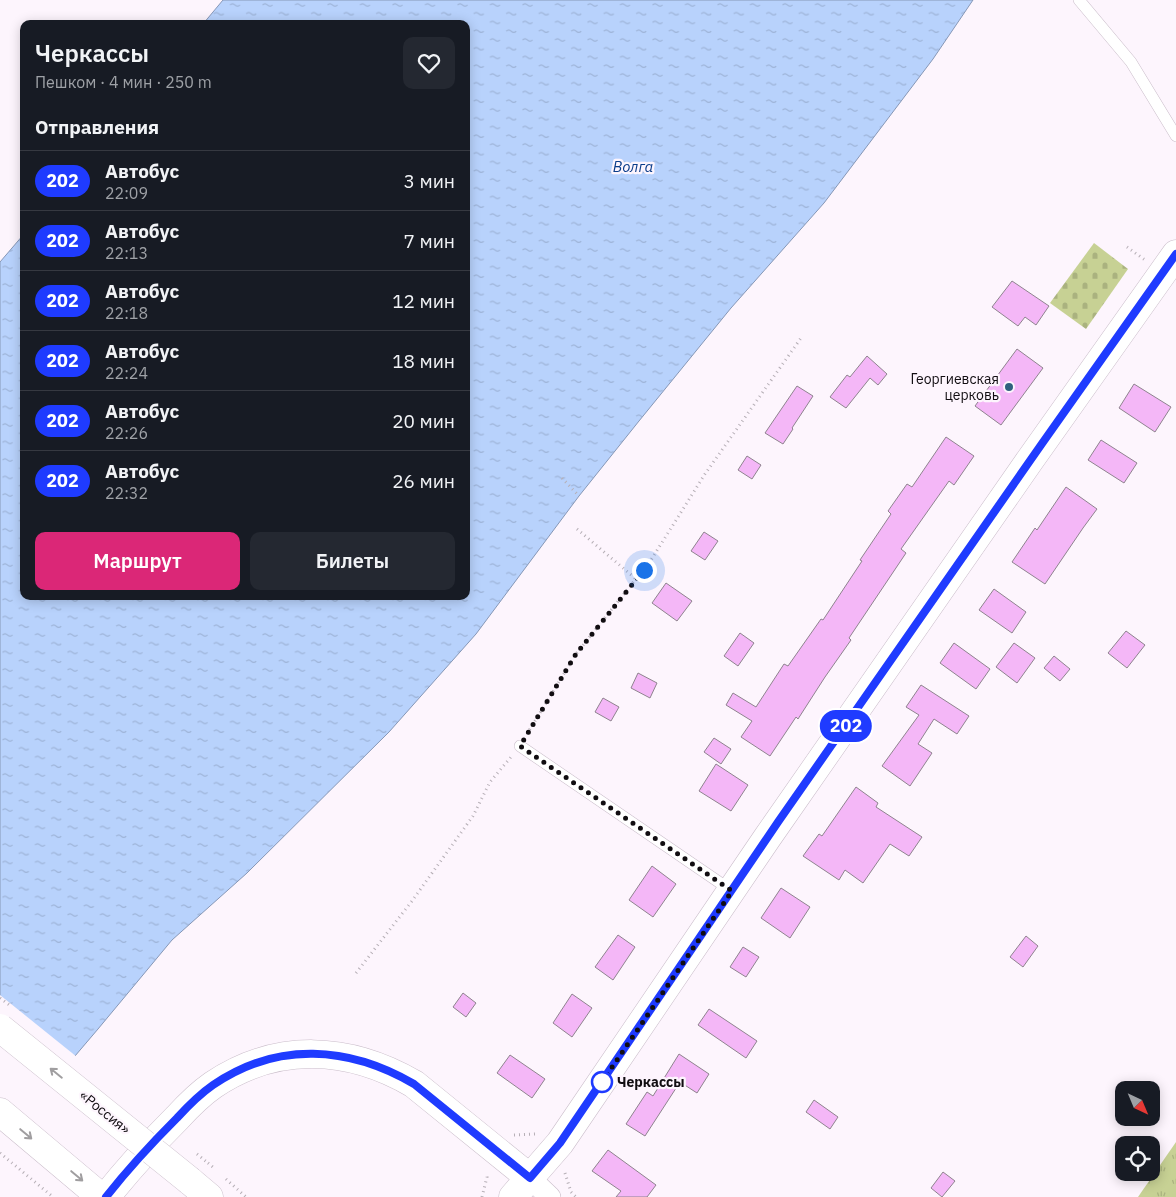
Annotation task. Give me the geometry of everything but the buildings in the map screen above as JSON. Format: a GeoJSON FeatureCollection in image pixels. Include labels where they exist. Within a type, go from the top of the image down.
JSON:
{"type":"FeatureCollection","features":[{"type":"Feature","properties":{"kind":"main road"},"geometry":{"type":"LineString","coordinates":[[106,1197],[165,1129],[196,1098],[213,1085],[231,1074],[271,1058],[312,1053],[355,1059],[376,1065],[396,1073],[414,1084],[522,1188],[560,1143],[1025,468],[1176,254]]}},
{"type":"Feature","properties":{"kind":"main road","name":"«Россия»"},"geometry":{"type":"LineString","coordinates":[[0,1028],[200,1189]]}},
{"type":"Feature","properties":{"kind":"main road"},"geometry":{"type":"LineString","coordinates":[[0,1112],[101,1197]]}},
{"type":"Feature","properties":{"kind":"street"},"geometry":{"type":"LineString","coordinates":[[522,1188],[550,1197]]}},
{"type":"Feature","properties":{"kind":"lane"},"geometry":{"type":"LineString","coordinates":[[1079,0],[1131,62],[1176,136]]}},
{"type":"Feature","properties":{"kind":"lane"},"geometry":{"type":"LineString","coordinates":[[520,746],[732,891]]}},
{"type":"Feature","properties":{"kind":"path"},"geometry":{"type":"LineString","coordinates":[[356,973],[474,816],[490,782],[520,746],[576,654],[651,560],[705,474],[801,338]]}},
{"type":"Feature","properties":{"kind":"path"},"geometry":{"type":"LineString","coordinates":[[562,478],[579,496]]}},
{"type":"Feature","properties":{"kind":"path"},"geometry":{"type":"LineString","coordinates":[[577,530],[636,579]]}},
{"type":"Feature","properties":{"kind":"path"},"geometry":{"type":"LineString","coordinates":[[510,1135],[541,1132]]}},
{"type":"Feature","properties":{"kind":"path"},"geometry":{"type":"LineString","coordinates":[[0,1153],[53,1197]]}},
{"type":"Feature","properties":{"kind":"path"},"geometry":{"type":"LineString","coordinates":[[482,1197],[487,1177],[486,1171]]}},
{"type":"Feature","properties":{"kind":"green space"},"geometry":{"type":"Polygon","coordinates":[[[1094,243],[1128,269],[1086,329],[1050,303],[1094,243]]]}},
{"type":"Feature","properties":{"kind":"green space"},"geometry":{"type":"Polygon","coordinates":[[[1176,1142],[1176,1197],[1138,1197],[1149,1181],[1160,1181],[1160,1165],[1176,1142]]]}},
{"type":"Feature","properties":{"kind":"water","name":"Волга"},"geometry":{"type":"Polygon","coordinates":[[[223,0],[973,0],[933,59],[824,203],[731,308],[639,421],[579,496],[476,634],[389,732],[247,873],[172,940],[0,1144],[0,262],[20,239],[20,600],[470,600],[470,20],[206,20],[223,0]]]}},
{"type":"Feature","properties":{"kind":"pier"},"geometry":{"type":"Polygon","coordinates":[[[0,995],[77,1057],[0,1147],[0,995]]]}},
{"type":"Feature","properties":{"kind":"bus line","name":"202"},"geometry":{"type":"LineString","coordinates":[[106,1197],[165,1129],[196,1098],[213,1085],[231,1074],[271,1058],[312,1053],[355,1059],[396,1073],[414,1084],[530,1178],[560,1143],[778,822],[1176,254]]}},
{"type":"Feature","properties":{"kind":"place","name":"Георгиевская церковь"},"geometry":{"type":"Point","coordinates":[1009,387]}},
{"type":"Feature","properties":{"kind":"place","name":"Черкассы"},"geometry":{"type":"Point","coordinates":[602,1082]}},
{"type":"Feature","properties":{"kind":"route"},"geometry":{"type":"LineString","coordinates":[[602,1082],[732,891],[520,746],[576,654],[644,570]]}}]}
